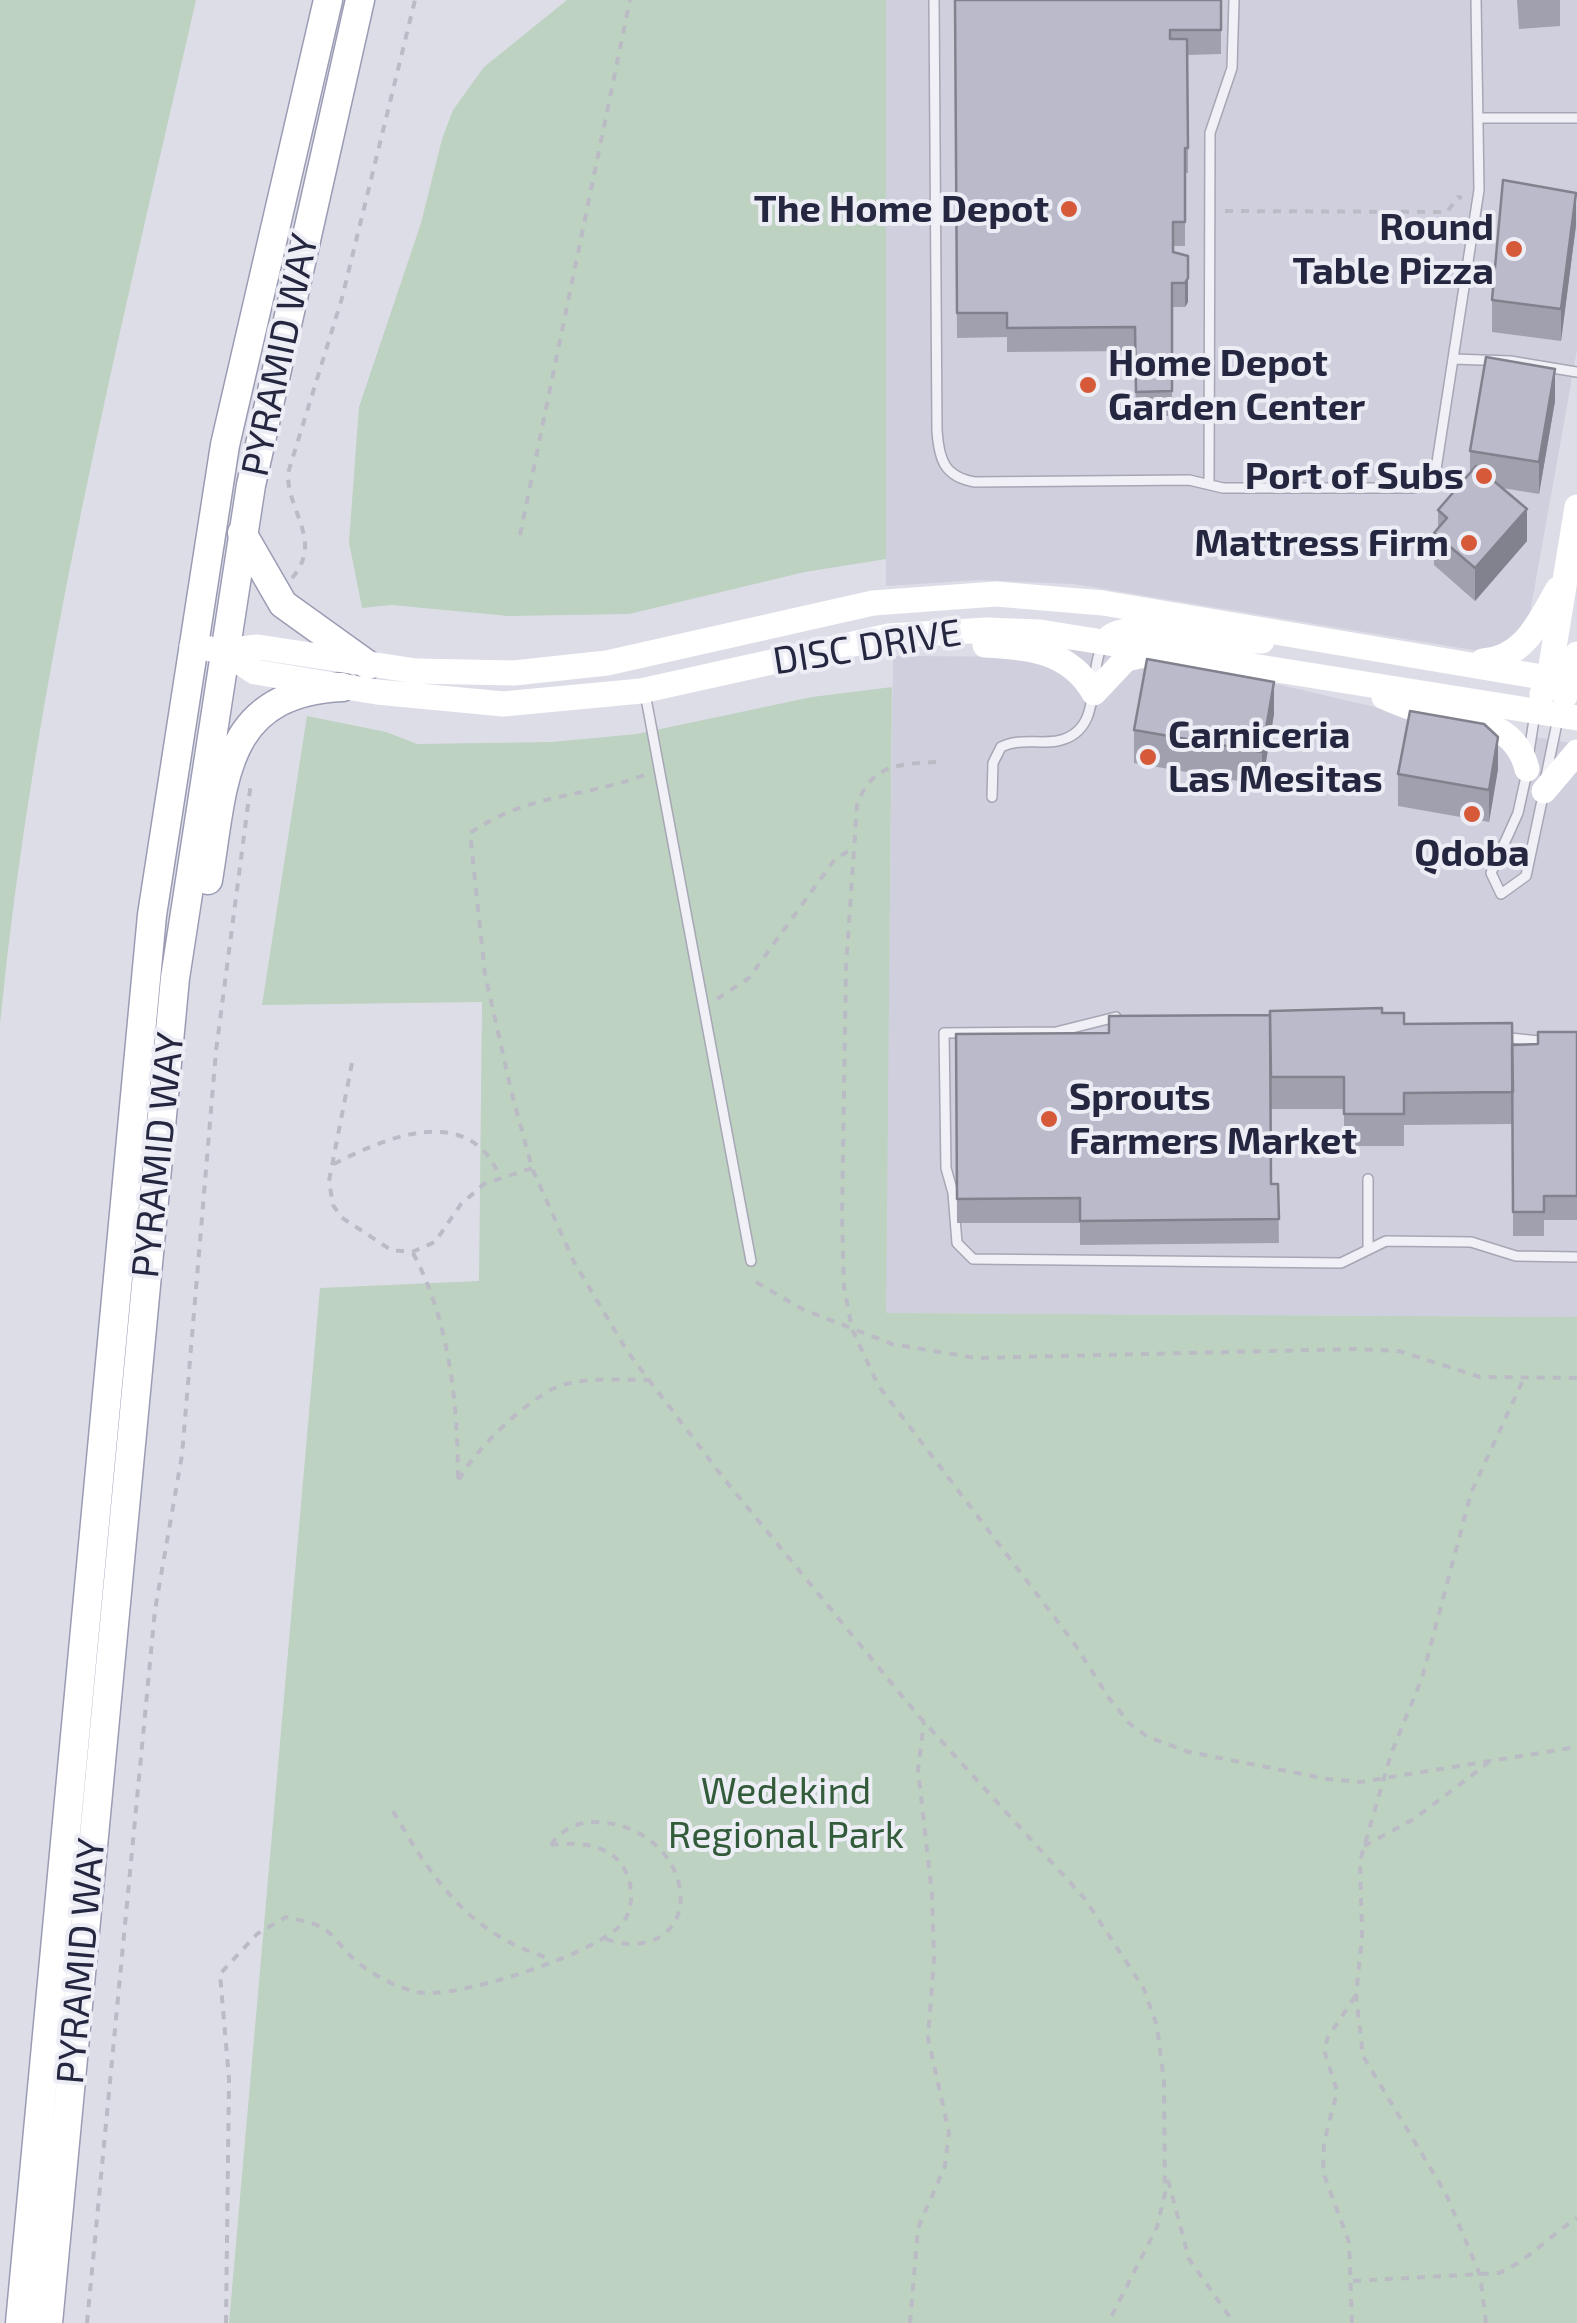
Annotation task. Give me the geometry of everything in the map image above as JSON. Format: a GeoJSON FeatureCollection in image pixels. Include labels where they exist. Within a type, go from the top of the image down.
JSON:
{"type":"FeatureCollection","features":[{"type":"Feature","properties":{"kind":"main road","name":"PYRAMID WAY"},"geometry":{"type":"LineString","coordinates":[[20,2323],[138,1036],[192,646],[225,445],[328,0]]}},
{"type":"Feature","properties":{"kind":"main road","name":"PYRAMID WAY"},"geometry":{"type":"LineString","coordinates":[[48,2323],[175,978],[242,533],[360,0]]}},
{"type":"Feature","properties":{"kind":"main road"},"geometry":{"type":"LineString","coordinates":[[1566,681],[1566,576],[1577,507]]}},
{"type":"Feature","properties":{"kind":"main road"},"geometry":{"type":"LineString","coordinates":[[242,533],[283,604],[368,664]]}},
{"type":"Feature","properties":{"kind":"main road"},"geometry":{"type":"LineString","coordinates":[[1457,663],[1514,654],[1566,576]]}},
{"type":"Feature","properties":{"kind":"main road","name":"DISC DRIVE"},"geometry":{"type":"LineString","coordinates":[[192,646],[223,651],[258,648],[467,674],[564,669],[873,603],[996,594],[1064,598],[1566,681]]}},
{"type":"Feature","properties":{"kind":"main road"},"geometry":{"type":"LineString","coordinates":[[644,690],[675,664],[809,631],[873,603]]}},
{"type":"Feature","properties":{"kind":"main road"},"geometry":{"type":"LineString","coordinates":[[1106,640],[1134,628],[1224,642],[1313,638]]}},
{"type":"Feature","properties":{"kind":"main road","name":"DISC DRIVE"},"geometry":{"type":"LineString","coordinates":[[223,651],[255,672],[342,687],[503,704],[644,690],[888,636],[986,630],[1106,640],[1557,715]]}},
{"type":"Feature","properties":{"kind":"main road"},"geometry":{"type":"LineString","coordinates":[[842,645],[999,646],[1053,654],[1079,671],[1094,693],[1136,654],[1182,653]]}},
{"type":"Feature","properties":{"kind":"main road"},"geometry":{"type":"LineString","coordinates":[[1557,715],[1577,654]]}},
{"type":"Feature","properties":{"kind":"main road"},"geometry":{"type":"LineString","coordinates":[[1333,678],[1416,710],[1490,725],[1520,748],[1527,769]]}},
{"type":"Feature","properties":{"kind":"main road"},"geometry":{"type":"LineString","coordinates":[[175,978],[195,955],[229,759],[236,742],[272,705],[306,691],[342,687]]}},
{"type":"Feature","properties":{"kind":"main road"},"geometry":{"type":"LineString","coordinates":[[1544,791],[1577,752]]}},
{"type":"Feature","properties":{"kind":"lane"},"geometry":{"type":"LineString","coordinates":[[934,0],[940,460],[954,476],[974,482],[1189,480],[1209,484],[1420,487],[1436,469],[1478,190],[1476,0]]}},
{"type":"Feature","properties":{"kind":"lane"},"geometry":{"type":"LineString","coordinates":[[1209,484],[1210,133],[1232,68],[1234,0]]}},
{"type":"Feature","properties":{"kind":"lane"},"geometry":{"type":"LineString","coordinates":[[1479,118],[1577,118]]}},
{"type":"Feature","properties":{"kind":"lane"},"geometry":{"type":"LineString","coordinates":[[1453,359],[1510,360],[1577,372]]}},
{"type":"Feature","properties":{"kind":"lane"},"geometry":{"type":"LineString","coordinates":[[992,797],[993,763],[1001,747],[1074,734],[1087,719],[1098,655],[1106,640]]}},
{"type":"Feature","properties":{"kind":"lane"},"geometry":{"type":"LineString","coordinates":[[644,690],[751,1261]]}},
{"type":"Feature","properties":{"kind":"lane"},"geometry":{"type":"LineString","coordinates":[[1557,715],[1526,876],[1500,894],[1492,873],[1518,813],[1527,769],[1557,715]]}},
{"type":"Feature","properties":{"kind":"lane"},"geometry":{"type":"LineString","coordinates":[[1120,1016],[1056,1032],[944,1033],[946,1168],[958,1243],[973,1258],[1341,1262],[1386,1241],[1471,1242],[1516,1256],[1577,1257]]}},
{"type":"Feature","properties":{"kind":"lane"},"geometry":{"type":"LineString","coordinates":[[1487,1035],[1567,1044]]}},
{"type":"Feature","properties":{"kind":"lane"},"geometry":{"type":"LineString","coordinates":[[1368,1179],[1368,1249]]}},
{"type":"Feature","properties":{"kind":"path"},"geometry":{"type":"LineString","coordinates":[[286,585],[301,568],[306,548],[306,530],[290,496],[288,473],[342,298],[415,0]]}},
{"type":"Feature","properties":{"kind":"path"},"geometry":{"type":"LineString","coordinates":[[520,535],[630,0]]}},
{"type":"Feature","properties":{"kind":"path"},"geometry":{"type":"LineString","coordinates":[[1225,212],[1447,212],[1458,197],[1462,198]]}},
{"type":"Feature","properties":{"kind":"path"},"geometry":{"type":"LineString","coordinates":[[936,762],[899,764],[880,770],[864,784],[857,805],[842,1218],[852,1329],[878,1385],[1130,1724],[1148,1737],[1189,1752],[1293,1775],[1360,1782],[1577,1747]]}},
{"type":"Feature","properties":{"kind":"path"},"geometry":{"type":"LineString","coordinates":[[87,2323],[154,1610],[182,1455],[216,1051],[253,767]]}},
{"type":"Feature","properties":{"kind":"path"},"geometry":{"type":"LineString","coordinates":[[659,768],[604,787],[534,800],[497,815],[470,833],[485,974],[532,1168],[574,1262],[650,1380],[776,1544],[924,1722],[1084,1900],[1144,1989],[1156,2026],[1164,2081],[1166,2174],[1156,2226],[1108,2323]]}},
{"type":"Feature","properties":{"kind":"path"},"geometry":{"type":"LineString","coordinates":[[704,1006],[749,978],[836,859],[853,848]]}},
{"type":"Feature","properties":{"kind":"path"},"geometry":{"type":"LineString","coordinates":[[352,1063],[329,1182],[341,1217],[390,1250],[412,1252],[435,1242],[461,1204],[484,1184],[532,1168]]}},
{"type":"Feature","properties":{"kind":"path"},"geometry":{"type":"LineString","coordinates":[[334,1164],[376,1142],[435,1130],[456,1134],[480,1150],[500,1178]]}},
{"type":"Feature","properties":{"kind":"path"},"geometry":{"type":"LineString","coordinates":[[412,1252],[425,1276],[452,1375],[458,1482],[468,1462],[534,1402],[560,1386],[650,1380]]}},
{"type":"Feature","properties":{"kind":"path"},"geometry":{"type":"LineString","coordinates":[[756,1282],[802,1309],[892,1344],[976,1358],[1354,1349],[1399,1351],[1480,1377],[1577,1378]]}},
{"type":"Feature","properties":{"kind":"path"},"geometry":{"type":"LineString","coordinates":[[1486,2323],[1480,2276],[1446,2194],[1363,2056],[1356,1995],[1364,1846],[1384,1778],[1422,1678],[1471,1493],[1524,1378]]}},
{"type":"Feature","properties":{"kind":"path"},"geometry":{"type":"LineString","coordinates":[[910,2323],[918,2228],[945,2166],[949,2132],[928,2038],[934,1959],[932,1894],[918,1770],[924,1722]]}},
{"type":"Feature","properties":{"kind":"path"},"geometry":{"type":"LineString","coordinates":[[1364,1846],[1414,1819],[1491,1760]]}},
{"type":"Feature","properties":{"kind":"path"},"geometry":{"type":"LineString","coordinates":[[393,1811],[415,1850],[470,1916],[493,1937],[552,1960]]}},
{"type":"Feature","properties":{"kind":"path"},"geometry":{"type":"LineString","coordinates":[[226,2323],[229,2080],[220,1974],[257,1934],[286,1917],[322,1927],[356,1961],[390,1982],[420,1993],[479,1986],[604,1939],[624,1922],[632,1898],[626,1870],[608,1850],[578,1842],[550,1845],[558,1834],[584,1822],[620,1824],[646,1834],[674,1864],[681,1888],[680,1912],[662,1934],[637,1944],[604,1939]]}},
{"type":"Feature","properties":{"kind":"path"},"geometry":{"type":"LineString","coordinates":[[1352,2323],[1353,2281],[1345,2221],[1330,2196],[1324,2172],[1324,2144],[1337,2091],[1324,2050],[1328,2036],[1356,1995]]}},
{"type":"Feature","properties":{"kind":"path"},"geometry":{"type":"LineString","coordinates":[[1166,2174],[1189,2259],[1234,2323]]}},
{"type":"Feature","properties":{"kind":"path"},"geometry":{"type":"LineString","coordinates":[[1353,2281],[1480,2276],[1518,2265],[1544,2240],[1577,2218]]}},
{"type":"Feature","properties":{"kind":"shaded area"},"geometry":{"type":"Polygon","coordinates":[[[886,0],[1577,0],[1577,350],[1528,624],[1491,653],[1074,584],[979,580],[886,586],[886,0]]]}},
{"type":"Feature","properties":{"kind":"shaded area"},"geometry":{"type":"Polygon","coordinates":[[[1074,650],[1272,683],[1422,718],[1577,744],[1577,1317],[885,1313],[893,656],[1036,657],[1074,650]]]}},
{"type":"Feature","properties":{"kind":"green space"},"geometry":{"type":"Polygon","coordinates":[[[0,0],[196,0],[109,381],[57,637],[15,895],[0,1024],[0,0]]]}},
{"type":"Feature","properties":{"kind":"green space"},"geometry":{"type":"Polygon","coordinates":[[[567,0],[886,0],[886,559],[805,572],[629,614],[508,616],[392,605],[362,608],[349,542],[359,407],[421,223],[442,139],[453,110],[484,67],[567,0]]]}},
{"type":"Feature","properties":{"kind":"green space","name":"Wedekind Regional Park"},"geometry":{"type":"Polygon","coordinates":[[[892,687],[886,1313],[1577,1317],[1577,2323],[229,2323],[320,1288],[479,1281],[482,1002],[262,1005],[307,716],[386,732],[417,744],[552,742],[637,734],[812,697],[892,687]]]}},
{"type":"Feature","properties":{"kind":"building","name":"The Home Depot"},"geometry":{"type":"Polygon","coordinates":[[[955,0],[1221,0],[1221,30],[1170,30],[1170,39],[1187,39],[1188,148],[1185,222],[1173,222],[1173,252],[1188,256],[1188,278],[1185,283],[1172,283],[1172,391],[1136,392],[1135,327],[1007,328],[1007,313],[957,313],[955,0]]]}},
{"type":"Feature","properties":{"kind":"building"},"geometry":{"type":"Polygon","coordinates":[[[1503,180],[1576,193],[1561,309],[1492,300],[1503,180]]]}},
{"type":"Feature","properties":{"kind":"building"},"geometry":{"type":"Polygon","coordinates":[[[1486,357],[1555,369],[1539,462],[1470,451],[1486,357]]]}},
{"type":"Feature","properties":{"kind":"building"},"geometry":{"type":"Polygon","coordinates":[[[1476,466],[1527,509],[1475,568],[1434,533],[1447,518],[1438,510],[1476,466]]]}},
{"type":"Feature","properties":{"kind":"building"},"geometry":{"type":"Polygon","coordinates":[[[1147,659],[1274,682],[1262,752],[1134,730],[1147,659]]]}},
{"type":"Feature","properties":{"kind":"building"},"geometry":{"type":"Polygon","coordinates":[[[1410,711],[1484,724],[1498,737],[1489,790],[1398,774],[1410,711]]]}},
{"type":"Feature","properties":{"kind":"building"},"geometry":{"type":"Polygon","coordinates":[[[1382,1008],[1382,1013],[1404,1013],[1404,1024],[1512,1023],[1513,1092],[1404,1093],[1404,1114],[1344,1114],[1344,1077],[1271,1077],[1270,1011],[1382,1008]]]}},
{"type":"Feature","properties":{"kind":"building"},"geometry":{"type":"Polygon","coordinates":[[[1270,1015],[1271,1184],[1278,1184],[1279,1219],[1080,1221],[1080,1198],[957,1199],[956,1034],[1109,1033],[1109,1016],[1270,1015]]]}},
{"type":"Feature","properties":{"kind":"building"},"geometry":{"type":"Polygon","coordinates":[[[1538,1032],[1577,1032],[1577,1196],[1544,1196],[1544,1212],[1513,1212],[1512,1045],[1538,1044],[1538,1032]]]}},
{"type":"Feature","properties":{"kind":"place","name":"The Home Depot"},"geometry":{"type":"Point","coordinates":[1069,209]}},
{"type":"Feature","properties":{"kind":"place","name":"Round Table Pizza"},"geometry":{"type":"Point","coordinates":[1514,249]}},
{"type":"Feature","properties":{"kind":"place","name":"Home Depot Garden Center"},"geometry":{"type":"Point","coordinates":[1088,385]}},
{"type":"Feature","properties":{"kind":"place","name":"Port of Subs"},"geometry":{"type":"Point","coordinates":[1484,476]}},
{"type":"Feature","properties":{"kind":"place","name":"Mattress Firm"},"geometry":{"type":"Point","coordinates":[1469,543]}},
{"type":"Feature","properties":{"kind":"place","name":"Carniceria Las Mesitas"},"geometry":{"type":"Point","coordinates":[1148,757]}},
{"type":"Feature","properties":{"kind":"place","name":"Qdoba"},"geometry":{"type":"Point","coordinates":[1472,814]}},
{"type":"Feature","properties":{"kind":"place","name":"Sprouts Farmers Market"},"geometry":{"type":"Point","coordinates":[1049,1119]}}]}
